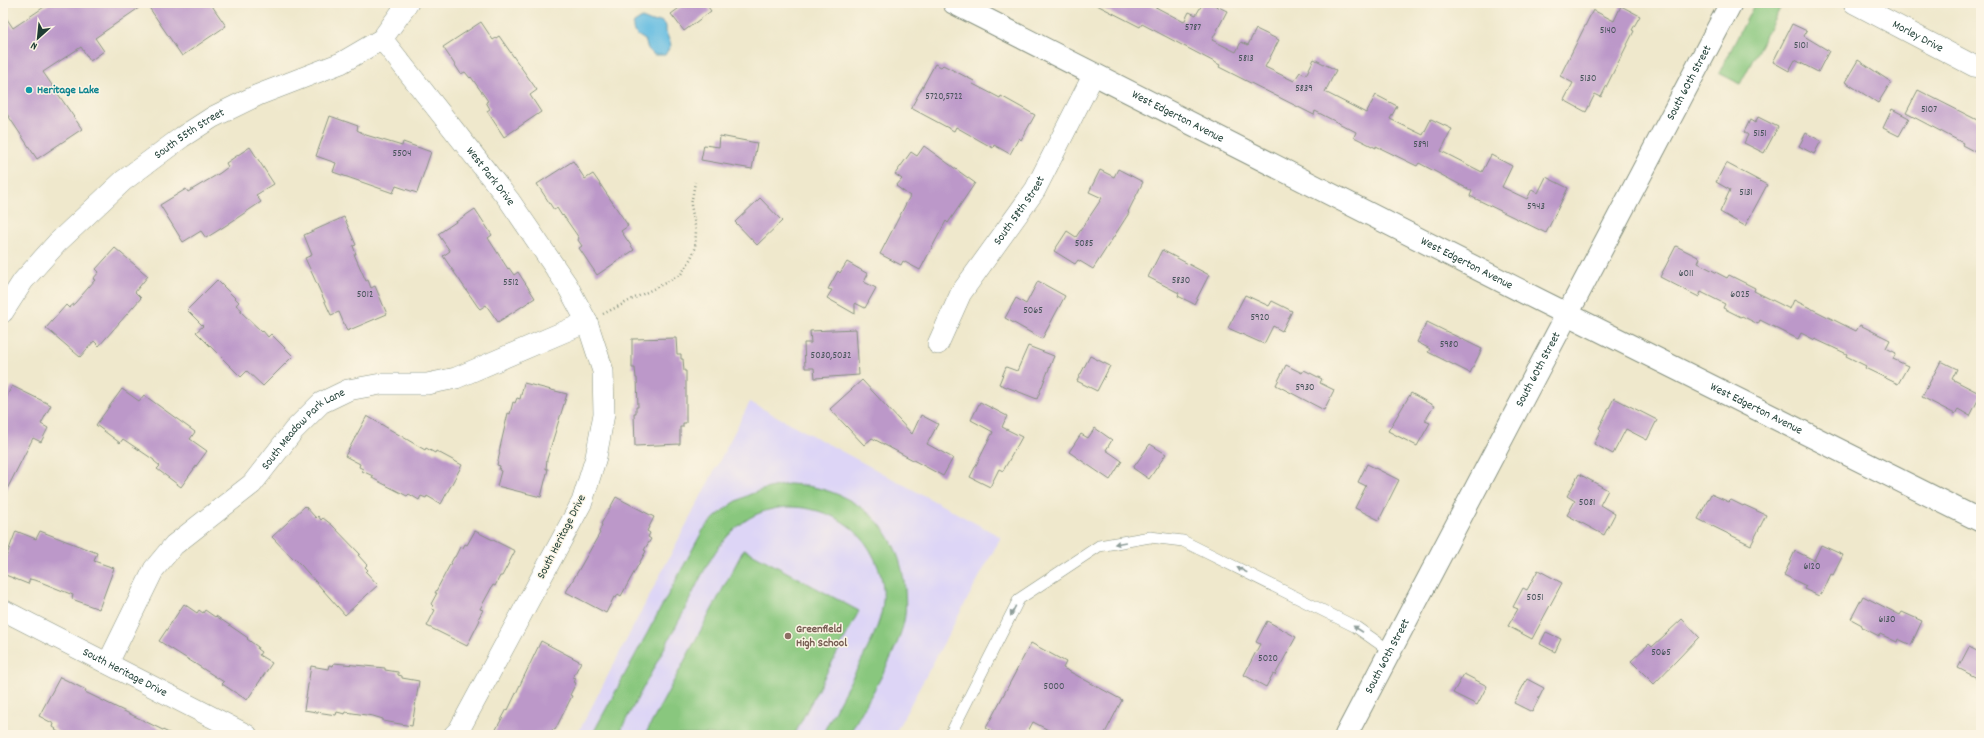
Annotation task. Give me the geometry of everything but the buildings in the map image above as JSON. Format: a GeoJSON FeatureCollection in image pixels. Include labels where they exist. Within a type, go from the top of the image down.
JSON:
{"type":"FeatureCollection","features":[{"type":"Feature","properties":{"kind":"street","name":"South 55th Street"},"geometry":{"type":"LineString","coordinates":[[3,312],[23,282],[57,242],[123,182],[182,137],[213,117],[258,95],[296,82],[341,63],[382,39],[408,3]]}},
{"type":"Feature","properties":{"kind":"street","name":"West Edgerton Avenue"},"geometry":{"type":"LineString","coordinates":[[954,3],[1566,314],[1981,521]]}},
{"type":"Feature","properties":{"kind":"street","name":"South 60th Street"},"geometry":{"type":"LineString","coordinates":[[1346,735],[1566,314],[1731,3]]}},
{"type":"Feature","properties":{"kind":"street","name":"Morley Drive"},"geometry":{"type":"LineString","coordinates":[[1854,3],[1974,66],[1981,67]]}},
{"type":"Feature","properties":{"kind":"street","name":"West Park Drive"},"geometry":{"type":"LineString","coordinates":[[382,39],[508,200],[567,285],[587,322]]}},
{"type":"Feature","properties":{"kind":"street","name":"South 58th Street"},"geometry":{"type":"LineString","coordinates":[[938,344],[961,293],[1035,190],[1094,74]]}},
{"type":"Feature","properties":{"kind":"street","name":"South Meadow Park Lane"},"geometry":{"type":"LineString","coordinates":[[108,663],[154,569],[174,545],[252,484],[294,430],[321,404],[348,390],[381,384],[427,384],[456,378],[587,322]]}},
{"type":"Feature","properties":{"kind":"street","name":"South Heritage Drive"},"geometry":{"type":"LineString","coordinates":[[454,735],[459,730],[484,685],[582,502],[596,457],[604,414],[603,371],[587,322]]}},
{"type":"Feature","properties":{"kind":"street","name":"South Heritage Drive"},"geometry":{"type":"LineString","coordinates":[[3,610],[247,735]]}},
{"type":"Feature","properties":{"kind":"lane"},"geometry":{"type":"LineString","coordinates":[[950,735],[1019,599],[1099,546],[1150,537],[1183,541],[1356,627],[1390,651]]}},
{"type":"Feature","properties":{"kind":"path"},"geometry":{"type":"LineString","coordinates":[[587,322],[681,274],[695,249],[696,230],[692,205],[695,182]]}},
{"type":"Feature","properties":{"kind":"shaded area","name":"Greenfield High School"},"geometry":{"type":"Polygon","coordinates":[[[750,402],[1001,537],[894,735],[577,735],[750,402]]]}},
{"type":"Feature","properties":{"kind":"green space"},"geometry":{"type":"Polygon","coordinates":[[[1755,3],[1783,3],[1740,84],[1719,73],[1755,3]]]}},
{"type":"Feature","properties":{"kind":"green space"},"geometry":{"type":"Polygon","coordinates":[[[789,484],[831,492],[849,500],[866,511],[880,524],[891,541],[899,559],[906,599],[905,617],[902,629],[898,642],[878,683],[849,735],[822,735],[864,655],[877,626],[883,598],[882,583],[878,567],[866,543],[849,526],[836,518],[821,512],[811,509],[790,507],[759,513],[741,524],[722,543],[700,578],[618,735],[592,735],[703,530],[722,511],[742,498],[763,490],[789,484]]]}},
{"type":"Feature","properties":{"kind":"green space"},"geometry":{"type":"Polygon","coordinates":[[[744,549],[859,611],[794,735],[645,735],[744,549]]]}},
{"type":"Feature","properties":{"kind":"water"},"geometry":{"type":"Polygon","coordinates":[[[642,18],[652,22],[661,21],[666,26],[666,32],[671,45],[665,55],[654,55],[648,49],[645,40],[634,31],[634,23],[642,18]]]}},
{"type":"Feature","properties":{"kind":"place","name":"Heritage Lake"},"geometry":{"type":"Point","coordinates":[29,90]}},
{"type":"Feature","properties":{"kind":"place","name":"Greenfield High School"},"geometry":{"type":"Point","coordinates":[788,636]}}]}
